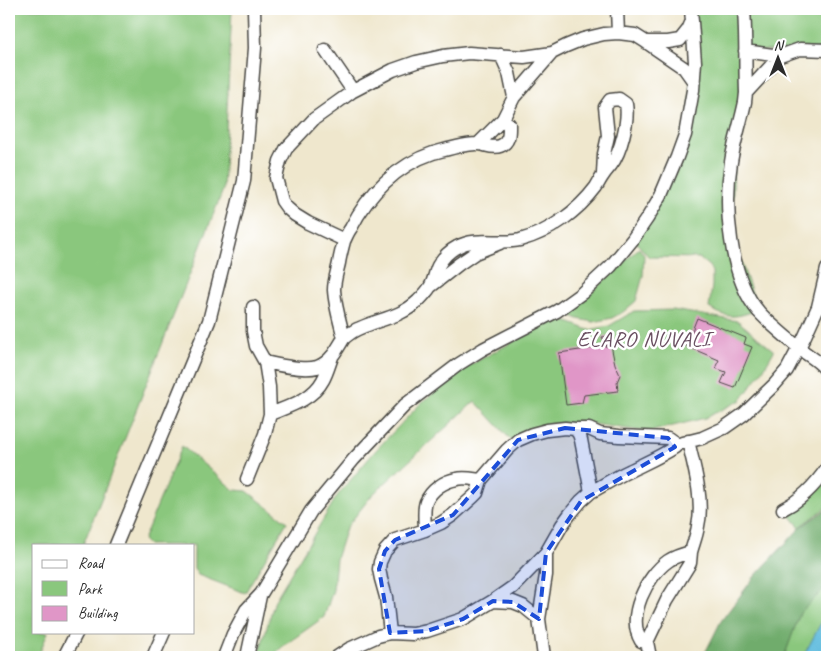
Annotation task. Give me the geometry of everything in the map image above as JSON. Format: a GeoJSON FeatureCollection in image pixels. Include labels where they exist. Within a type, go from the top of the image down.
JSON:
{"type":"FeatureCollection","features":[{"type":"Feature","properties":{"kind":"street"},"geometry":{"type":"LineString","coordinates":[[116,544],[209,321],[244,181],[255,48],[254,9]]}},
{"type":"Feature","properties":{"kind":"street"},"geometry":{"type":"LineString","coordinates":[[617,9],[618,33]]}},
{"type":"Feature","properties":{"kind":"street"},"geometry":{"type":"LineString","coordinates":[[744,9],[746,93],[731,161],[728,204],[736,264],[747,294],[758,310],[772,325],[799,348],[822,364],[827,371]]}},
{"type":"Feature","properties":{"kind":"street"},"geometry":{"type":"LineString","coordinates":[[646,42],[680,40],[688,30],[692,14]]}},
{"type":"Feature","properties":{"kind":"street"},"geometry":{"type":"LineString","coordinates":[[224,657],[233,634],[246,610],[261,594],[311,511],[354,459],[406,405],[459,364],[483,349],[557,311],[582,293],[611,266],[638,232],[661,195],[685,135],[694,82],[695,62],[692,14]]}},
{"type":"Feature","properties":{"kind":"street"},"geometry":{"type":"LineString","coordinates":[[344,240],[308,223],[287,208],[282,201],[276,178],[280,161],[290,145],[314,119],[353,92],[393,70],[416,62],[469,53],[524,57],[552,53],[583,39],[618,33],[634,35],[646,42],[684,68],[694,82]]}},
{"type":"Feature","properties":{"kind":"street"},"geometry":{"type":"LineString","coordinates":[[744,51],[780,56],[800,49],[819,48],[827,50]]}},
{"type":"Feature","properties":{"kind":"street"},"geometry":{"type":"LineString","coordinates":[[325,50],[353,92]]}},
{"type":"Feature","properties":{"kind":"street"},"geometry":{"type":"LineString","coordinates":[[478,144],[503,119],[514,97],[552,53]]}},
{"type":"Feature","properties":{"kind":"street"},"geometry":{"type":"LineString","coordinates":[[501,55],[509,73],[514,97]]}},
{"type":"Feature","properties":{"kind":"street"},"geometry":{"type":"LineString","coordinates":[[746,93],[780,56]]}},
{"type":"Feature","properties":{"kind":"street"},"geometry":{"type":"LineString","coordinates":[[270,414],[308,397],[323,380],[333,355],[344,338],[358,328],[397,315],[408,309],[431,286],[475,253],[502,242],[519,240],[540,232],[562,220],[579,206],[612,165],[619,152],[628,113],[626,104],[619,99],[610,100],[605,107],[608,136],[604,154],[603,174]]}},
{"type":"Feature","properties":{"kind":"street"},"geometry":{"type":"LineString","coordinates":[[344,338],[334,288],[344,240],[367,202],[384,182],[408,165],[432,154],[459,146],[478,144],[498,147],[505,143],[510,136],[509,124],[503,119]]}},
{"type":"Feature","properties":{"kind":"street"},"geometry":{"type":"LineString","coordinates":[[675,444],[702,438],[724,428],[744,414],[775,384],[787,370],[818,307],[827,269]]}},
{"type":"Feature","properties":{"kind":"street"},"geometry":{"type":"LineString","coordinates":[[247,479],[265,434],[270,414],[269,387],[265,362],[256,346],[253,331],[253,307]]}},
{"type":"Feature","properties":{"kind":"street"},"geometry":{"type":"LineString","coordinates":[[265,362],[298,368],[317,367],[325,363],[333,355]]}},
{"type":"Feature","properties":{"kind":"street"},"geometry":{"type":"LineString","coordinates":[[390,633],[386,597],[379,569],[385,550],[395,540],[442,523],[453,515],[476,493],[481,480],[506,450],[518,440],[532,434],[565,428],[589,430],[600,434],[619,436],[668,438],[675,444]]}},
{"type":"Feature","properties":{"kind":"street"},"geometry":{"type":"LineString","coordinates":[[575,429],[580,434],[591,492]]}},
{"type":"Feature","properties":{"kind":"street"},"geometry":{"type":"LineString","coordinates":[[650,657],[647,642],[667,600],[690,563],[691,552],[699,525],[696,478],[688,441]]}},
{"type":"Feature","properties":{"kind":"street"},"geometry":{"type":"LineString","coordinates":[[337,657],[349,649],[378,636],[390,633],[413,634],[428,631],[463,619],[493,601],[513,587],[546,553],[570,514],[591,492],[626,472],[666,454],[675,447],[675,444]]}},
{"type":"Feature","properties":{"kind":"street"},"geometry":{"type":"LineString","coordinates":[[783,509],[799,499],[827,468]]}},
{"type":"Feature","properties":{"kind":"street"},"geometry":{"type":"LineString","coordinates":[[425,530],[426,503],[437,488],[446,482],[458,478],[481,480]]}},
{"type":"Feature","properties":{"kind":"street"},"geometry":{"type":"LineString","coordinates":[[647,642],[641,641],[636,627],[638,606],[647,584],[668,561],[691,552]]}},
{"type":"Feature","properties":{"kind":"street"},"geometry":{"type":"LineString","coordinates":[[544,657],[539,619],[546,575],[546,553]]}},
{"type":"Feature","properties":{"kind":"street"},"geometry":{"type":"LineString","coordinates":[[247,657],[261,594]]}},
{"type":"Feature","properties":{"kind":"street"},"geometry":{"type":"LineString","coordinates":[[493,601],[513,602],[523,606],[539,619]]}},
{"type":"Feature","properties":{"kind":"street"},"geometry":{"type":"LineString","coordinates":[[64,657],[76,634]]}},
{"type":"Feature","properties":{"kind":"street"},"geometry":{"type":"LineString","coordinates":[[153,657],[163,634]]}},
{"type":"Feature","properties":{"kind":"highlighted area"},"geometry":{"type":"Polygon","coordinates":[[[565,428],[668,438],[675,447],[581,501],[546,553],[539,619],[513,602],[493,601],[463,619],[427,631],[390,633],[379,569],[385,551],[395,540],[453,515],[518,440],[565,428]]]}},
{"type":"Feature","properties":{"kind":"green space"},"geometry":{"type":"Polygon","coordinates":[[[9,9],[232,9],[223,190],[83,544],[32,544],[32,634],[47,634],[38,657],[9,657],[9,9]]]}},
{"type":"Feature","properties":{"kind":"green space"},"geometry":{"type":"Polygon","coordinates":[[[691,9],[827,9],[827,50],[745,51],[735,143],[731,234],[758,310],[738,316],[728,316],[709,308],[712,272],[710,267],[699,258],[649,257],[633,239],[648,217],[690,114],[691,9]]]}},
{"type":"Feature","properties":{"kind":"green space"},"geometry":{"type":"Polygon","coordinates":[[[639,248],[644,255],[643,276],[636,301],[612,318],[594,322],[578,319],[568,314],[639,248]]]}},
{"type":"Feature","properties":{"kind":"green space"},"geometry":{"type":"Polygon","coordinates":[[[673,310],[738,321],[774,351],[741,400],[705,418],[649,432],[580,422],[549,424],[511,440],[475,401],[372,495],[346,528],[336,559],[333,590],[324,617],[282,647],[272,657],[258,657],[275,600],[337,496],[376,450],[422,402],[470,365],[557,318],[589,330],[609,326],[634,311],[673,310]]]}},
{"type":"Feature","properties":{"kind":"green space"},"geometry":{"type":"Polygon","coordinates":[[[182,446],[234,490],[247,491],[287,522],[245,593],[198,575],[195,570],[195,544],[147,544],[143,540],[182,446]]]}},
{"type":"Feature","properties":{"kind":"green space"},"geometry":{"type":"Polygon","coordinates":[[[827,474],[827,507],[800,527],[786,511],[827,474]]]}},
{"type":"Feature","properties":{"kind":"green space"},"geometry":{"type":"Polygon","coordinates":[[[827,509],[827,586],[800,613],[784,657],[703,657],[721,621],[755,576],[801,527],[827,509]]]}},
{"type":"Feature","properties":{"kind":"green space"},"geometry":{"type":"Polygon","coordinates":[[[827,586],[827,657],[784,657],[800,613],[827,586]]]}},
{"type":"Feature","properties":{"kind":"water"},"geometry":{"type":"Polygon","coordinates":[[[827,613],[827,657],[803,657],[823,619],[827,613]]]}},
{"type":"Feature","properties":{"kind":"building"},"geometry":{"type":"Polygon","coordinates":[[[697,318],[746,338],[744,344],[752,347],[735,388],[721,383],[726,372],[715,368],[719,360],[686,346],[697,318]]]}},
{"type":"Feature","properties":{"kind":"building"},"geometry":{"type":"Polygon","coordinates":[[[612,336],[612,350],[620,375],[617,382],[618,391],[584,395],[582,403],[566,405],[559,353],[607,346],[602,337],[612,336]]]}},
{"type":"Feature","properties":{"kind":"district","name":"ELARO NUVALI"},"geometry":{"type":"Point","coordinates":[644,339]}}]}
